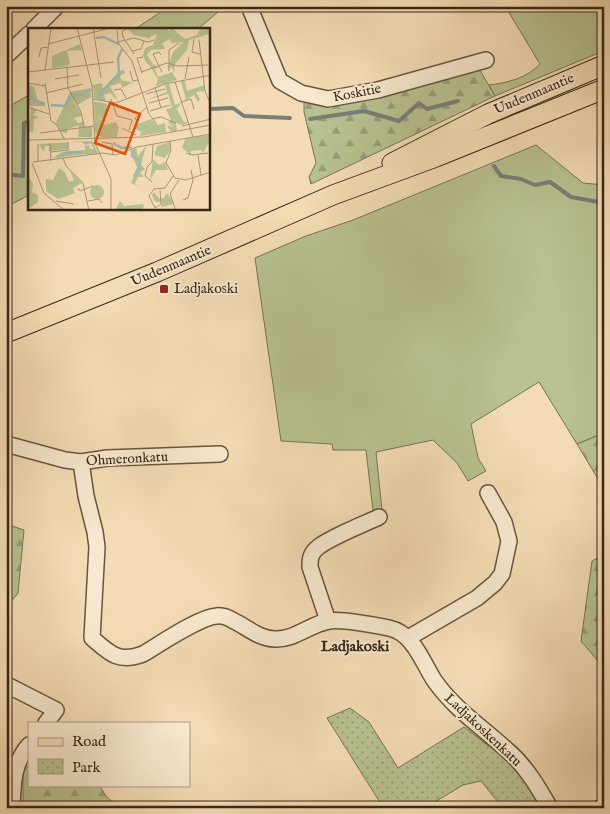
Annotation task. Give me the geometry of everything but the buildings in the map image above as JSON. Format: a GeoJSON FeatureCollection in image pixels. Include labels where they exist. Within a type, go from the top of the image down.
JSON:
{"type":"FeatureCollection","features":[{"type":"Feature","properties":{"kind":"main road","name":"Uudenmaantie"},"geometry":{"type":"LineString","coordinates":[[333,195],[488,114],[604,66]]}},
{"type":"Feature","properties":{"kind":"main road","name":"Uudenmaantie"},"geometry":{"type":"LineString","coordinates":[[6,333],[157,272],[333,195],[436,157],[604,88]]}},
{"type":"Feature","properties":{"kind":"street"},"geometry":{"type":"LineString","coordinates":[[35,28],[57,6]]}},
{"type":"Feature","properties":{"kind":"street","name":"Koskitie"},"geometry":{"type":"LineString","coordinates":[[249,6],[280,81],[301,93],[328,99],[378,90],[486,60]]}},
{"type":"Feature","properties":{"kind":"street"},"geometry":{"type":"LineString","coordinates":[[6,56],[28,35]]}},
{"type":"Feature","properties":{"kind":"street","name":"Ohmeronkatu"},"geometry":{"type":"LineString","coordinates":[[6,444],[65,460],[81,462],[107,458],[220,454]]}},
{"type":"Feature","properties":{"kind":"street"},"geometry":{"type":"LineString","coordinates":[[81,462],[97,547],[92,638],[117,657],[134,657],[206,618],[215,616],[225,616],[268,639],[278,640],[289,637],[328,621],[388,628],[403,633],[408,638],[477,598],[495,583],[502,574],[510,542],[504,522],[488,493]]}},
{"type":"Feature","properties":{"kind":"street"},"geometry":{"type":"LineString","coordinates":[[328,621],[310,567],[310,558],[315,550],[324,543],[379,517]]}},
{"type":"Feature","properties":{"kind":"street","name":"Ladjakoskenkatu"},"geometry":{"type":"LineString","coordinates":[[408,638],[443,692],[453,704],[521,764],[550,808]]}},
{"type":"Feature","properties":{"kind":"street"},"geometry":{"type":"LineString","coordinates":[[7,685],[56,710],[47,722]]}},
{"type":"Feature","properties":{"kind":"street"},"geometry":{"type":"LineString","coordinates":[[12,808],[15,771],[22,753],[28,746]]}},
{"type":"Feature","properties":{"kind":"street"},"geometry":{"type":"LineString","coordinates":[[600,808],[604,806]]}},
{"type":"Feature","properties":{"kind":"green space"},"geometry":{"type":"Polygon","coordinates":[[[170,6],[229,6],[218,12],[199,28],[137,28],[170,6]]]}},
{"type":"Feature","properties":{"kind":"green space"},"geometry":{"type":"Polygon","coordinates":[[[505,6],[602,6],[604,9],[604,47],[596,54],[495,96],[489,85],[516,79],[529,73],[540,64],[505,6]]]}},
{"type":"Feature","properties":{"kind":"green space"},"geometry":{"type":"Polygon","coordinates":[[[478,67],[495,96],[311,184],[309,177],[316,163],[304,112],[304,97],[478,67]]]}},
{"type":"Feature","properties":{"kind":"green space"},"geometry":{"type":"Polygon","coordinates":[[[28,96],[28,196],[6,207],[6,108],[28,96]]]}},
{"type":"Feature","properties":{"kind":"green space"},"geometry":{"type":"Polygon","coordinates":[[[536,145],[583,183],[604,185],[604,433],[577,444],[539,382],[471,424],[478,458],[486,471],[468,481],[457,463],[433,440],[376,452],[382,510],[373,511],[366,450],[333,450],[332,444],[281,441],[255,258],[536,145]]]}},
{"type":"Feature","properties":{"kind":"green space"},"geometry":{"type":"Polygon","coordinates":[[[604,433],[604,489],[577,444],[604,433]]]}},
{"type":"Feature","properties":{"kind":"green space"},"geometry":{"type":"Polygon","coordinates":[[[6,524],[24,530],[18,593],[6,608],[6,524]]]}},
{"type":"Feature","properties":{"kind":"green space"},"geometry":{"type":"Polygon","coordinates":[[[604,554],[604,668],[581,641],[592,561],[604,554]]]}},
{"type":"Feature","properties":{"kind":"green space"},"geometry":{"type":"Polygon","coordinates":[[[350,708],[369,722],[398,768],[464,727],[518,768],[540,801],[537,808],[503,808],[481,781],[463,785],[425,808],[374,808],[381,804],[327,718],[350,708]]]}},
{"type":"Feature","properties":{"kind":"green space"},"geometry":{"type":"Polygon","coordinates":[[[28,766],[28,786],[100,786],[105,795],[112,801],[130,808],[23,808],[23,772],[28,766]]]}},
{"type":"Feature","properties":{"kind":"waterway"},"geometry":{"type":"LineString","coordinates":[[310,119],[364,111],[399,121],[419,103],[427,109],[458,101]]}},
{"type":"Feature","properties":{"kind":"waterway"},"geometry":{"type":"LineString","coordinates":[[210,109],[233,108],[244,116],[290,118]]}},
{"type":"Feature","properties":{"kind":"waterway"},"geometry":{"type":"LineString","coordinates":[[6,174],[23,176],[24,123],[28,122]]}},
{"type":"Feature","properties":{"kind":"waterway"},"geometry":{"type":"LineString","coordinates":[[494,166],[501,176],[521,179],[535,185],[550,182],[571,197],[604,203]]}},
{"type":"Feature","properties":{"kind":"place","name":"Ladjakoski"},"geometry":{"type":"Point","coordinates":[164,289]}},
{"type":"Feature","properties":{"kind":"district","name":"Ladjakoski"},"geometry":{"type":"Point","coordinates":[355,646]}}]}
